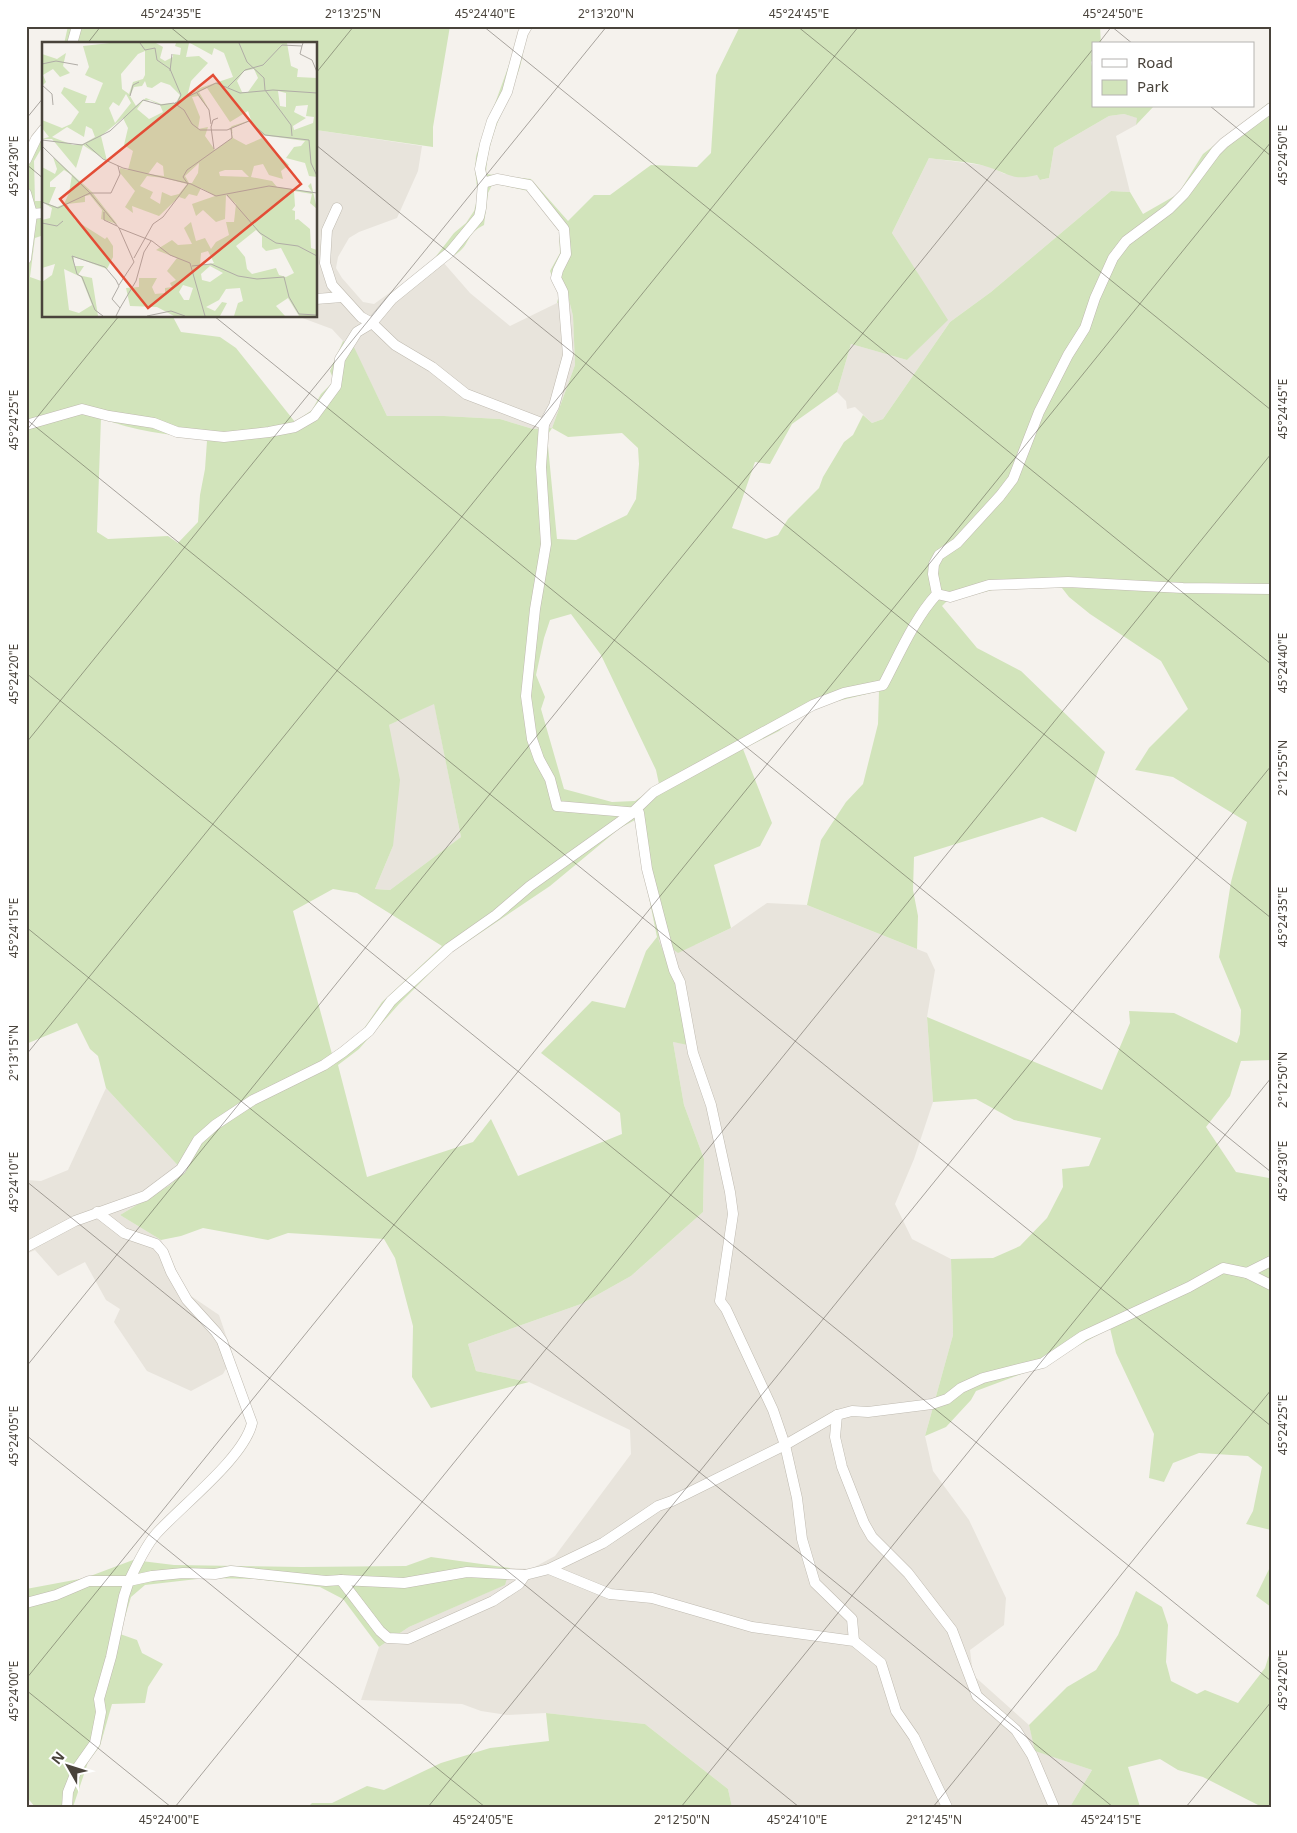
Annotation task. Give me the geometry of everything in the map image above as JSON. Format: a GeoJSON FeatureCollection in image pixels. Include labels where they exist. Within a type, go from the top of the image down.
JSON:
{"type":"FeatureCollection","features":[{"type":"Feature","properties":{"kind":"street"},"geometry":{"type":"LineString","coordinates":[[73,42],[77,26]]}},
{"type":"Feature","properties":{"kind":"street"},"geometry":{"type":"LineString","coordinates":[[26,425],[82,408],[109,416],[154,423],[178,432],[224,437],[295,427],[314,416],[336,386],[340,359],[357,332],[372,324],[392,299],[450,252],[479,216],[483,183],[480,169],[485,144],[492,120],[507,92],[526,26]]}},
{"type":"Feature","properties":{"kind":"street"},"geometry":{"type":"LineString","coordinates":[[26,1247],[75,1221],[145,1196],[181,1169],[198,1140],[224,1118],[253,1100],[324,1065],[343,1052],[369,1031],[391,1001],[449,948],[496,915],[530,886],[631,814],[654,792],[813,705],[844,693],[883,685],[913,630],[937,594],[933,574],[934,564],[939,555],[957,543],[1013,479],[1039,412],[1068,355],[1085,328],[1095,298],[1113,258],[1126,241],[1169,209],[1184,194],[1224,143],[1271,108]]}},
{"type":"Feature","properties":{"kind":"street"},"geometry":{"type":"LineString","coordinates":[[26,160],[36,139],[42,132]]}},
{"type":"Feature","properties":{"kind":"street"},"geometry":{"type":"LineString","coordinates":[[483,183],[497,179],[529,185],[564,229],[566,254],[556,278],[563,292],[568,355],[554,406],[544,424],[541,467],[546,544],[535,609],[526,696],[532,739],[539,759],[550,779],[557,806],[631,814],[639,813],[646,868],[674,970],[680,982],[693,1054],[711,1105],[730,1192],[733,1214],[720,1301],[726,1309],[769,1402],[785,1445],[797,1498],[802,1539],[815,1583],[852,1619],[854,1641]]}},
{"type":"Feature","properties":{"kind":"street"},"geometry":{"type":"LineString","coordinates":[[26,193],[32,214],[26,259]]}},
{"type":"Feature","properties":{"kind":"street"},"geometry":{"type":"LineString","coordinates":[[337,208],[327,230],[325,263],[332,285],[361,317],[372,324],[395,346],[432,368],[466,394],[544,424]]}},
{"type":"Feature","properties":{"kind":"street"},"geometry":{"type":"LineString","coordinates":[[32,214],[42,213]]}},
{"type":"Feature","properties":{"kind":"street"},"geometry":{"type":"LineString","coordinates":[[318,299],[342,297]]}},
{"type":"Feature","properties":{"kind":"street"},"geometry":{"type":"LineString","coordinates":[[937,594],[950,597],[989,585],[1068,582],[1183,588],[1271,589]]}},
{"type":"Feature","properties":{"kind":"street"},"geometry":{"type":"LineString","coordinates":[[67,1807],[68,1792],[78,1767],[95,1743],[101,1712],[99,1699],[129,1581],[143,1552],[155,1535],[237,1451],[249,1434],[252,1423],[222,1341],[187,1300],[171,1272],[163,1252],[156,1244],[124,1233],[97,1212]]}},
{"type":"Feature","properties":{"kind":"street"},"geometry":{"type":"LineString","coordinates":[[1247,1273],[1271,1261]]}},
{"type":"Feature","properties":{"kind":"street"},"geometry":{"type":"LineString","coordinates":[[26,1602],[56,1595],[89,1582],[129,1581],[152,1576],[183,1573],[215,1574],[231,1571],[326,1581],[404,1583],[467,1572],[525,1575],[549,1569],[603,1543],[658,1506],[672,1501],[785,1445],[837,1415],[932,1404],[947,1399],[961,1388],[984,1378],[1043,1363],[1083,1336],[1189,1287],[1223,1268],[1247,1273],[1271,1285]]}},
{"type":"Feature","properties":{"kind":"street"},"geometry":{"type":"LineString","coordinates":[[837,1415],[835,1437],[842,1467],[864,1523],[872,1537],[908,1573],[952,1630],[978,1696],[1016,1730],[1032,1755],[1054,1807]]}},
{"type":"Feature","properties":{"kind":"street"},"geometry":{"type":"LineString","coordinates":[[549,1569],[610,1594],[652,1598],[752,1627],[854,1641],[881,1663],[896,1712],[914,1737],[947,1807]]}},
{"type":"Feature","properties":{"kind":"street"},"geometry":{"type":"LineString","coordinates":[[341,1580],[380,1632],[388,1638],[408,1639],[494,1602],[519,1584],[525,1575]]}},
{"type":"Feature","properties":{"kind":"shaded area"},"geometry":{"type":"Polygon","coordinates":[[[1124,114],[1138,118],[1136,125],[1116,136],[1130,192],[1111,191],[991,292],[950,322],[883,419],[872,423],[855,407],[847,409],[846,401],[837,392],[851,344],[907,360],[947,320],[892,233],[929,158],[988,166],[1005,174],[1037,175],[1041,180],[1049,178],[1054,148],[1109,116],[1124,114]]]}},
{"type":"Feature","properties":{"kind":"shaded area"},"geometry":{"type":"Polygon","coordinates":[[[318,130],[422,146],[418,171],[397,218],[359,232],[349,238],[338,257],[336,268],[342,278],[363,302],[374,304],[430,264],[443,262],[470,293],[510,326],[557,303],[569,300],[573,316],[575,365],[552,428],[533,429],[500,419],[444,416],[387,416],[353,346],[343,341],[332,329],[302,318],[318,318],[318,130]]]}},
{"type":"Feature","properties":{"kind":"shaded area"},"geometry":{"type":"Polygon","coordinates":[[[434,703],[461,837],[390,890],[375,889],[393,846],[389,725],[434,703]]]}},
{"type":"Feature","properties":{"kind":"shaded area"},"geometry":{"type":"Polygon","coordinates":[[[767,903],[807,905],[927,953],[935,970],[927,1017],[933,1102],[914,1159],[895,1204],[912,1239],[951,1259],[953,1335],[925,1436],[933,1471],[969,1520],[1006,1598],[1004,1625],[970,1650],[973,1675],[1029,1725],[1036,1751],[1092,1770],[1070,1807],[732,1807],[728,1789],[645,1724],[546,1713],[507,1715],[481,1711],[462,1704],[361,1700],[379,1647],[409,1627],[504,1585],[510,1568],[531,1569],[555,1556],[631,1454],[630,1430],[529,1382],[476,1371],[468,1344],[581,1304],[631,1276],[703,1212],[704,1159],[684,1105],[673,1042],[688,1044],[675,983],[657,937],[695,945],[731,928],[767,903]]]}},
{"type":"Feature","properties":{"kind":"shaded area"},"geometry":{"type":"Polygon","coordinates":[[[106,1088],[184,1172],[170,1185],[120,1215],[161,1240],[188,1294],[219,1315],[233,1356],[223,1374],[191,1391],[147,1371],[114,1322],[120,1309],[106,1300],[85,1262],[58,1276],[35,1250],[26,1254],[26,1180],[41,1181],[68,1170],[106,1088]]]}},
{"type":"Feature","properties":{"kind":"green space"},"geometry":{"type":"Polygon","coordinates":[[[68,26],[450,26],[433,127],[433,147],[318,130],[318,42],[64,42],[68,26]]]}},
{"type":"Feature","properties":{"kind":"green space"},"geometry":{"type":"Polygon","coordinates":[[[523,26],[527,33],[520,67],[494,132],[487,160],[486,174],[531,179],[568,221],[594,195],[610,195],[651,165],[697,167],[711,153],[716,75],[740,26],[1100,26],[1101,42],[1092,42],[1092,108],[1152,108],[1136,125],[1137,118],[1124,114],[1109,116],[1054,148],[1049,178],[1040,180],[1037,175],[1016,177],[981,165],[929,158],[892,233],[948,320],[907,360],[851,344],[837,392],[792,424],[770,464],[755,462],[732,528],[766,539],[778,535],[788,519],[819,488],[823,477],[844,442],[853,435],[863,415],[872,423],[883,419],[950,322],[991,292],[1111,191],[1130,192],[1143,214],[1178,194],[1203,154],[1271,101],[1271,1060],[1241,1061],[1230,1096],[1206,1127],[1236,1172],[1271,1179],[1271,1530],[1246,1524],[1253,1511],[1262,1467],[1248,1456],[1199,1453],[1173,1463],[1164,1482],[1149,1478],[1154,1434],[1116,1353],[1110,1328],[1040,1367],[976,1391],[971,1400],[946,1427],[925,1436],[953,1335],[951,1259],[993,1258],[1020,1246],[1047,1218],[1063,1187],[1062,1169],[1089,1166],[1101,1138],[1014,1120],[976,1099],[933,1102],[927,1017],[1102,1090],[1130,1023],[1129,1011],[1174,1013],[1237,1043],[1240,1034],[1241,1010],[1219,957],[1231,882],[1247,822],[1173,777],[1135,770],[1149,748],[1188,709],[1161,661],[1090,614],[1069,597],[1062,588],[1000,588],[946,602],[942,606],[977,648],[1021,671],[1105,752],[1076,832],[1042,817],[914,857],[913,890],[918,916],[917,949],[807,905],[821,840],[846,802],[863,784],[878,724],[879,691],[830,703],[795,717],[779,731],[743,749],[772,823],[760,846],[714,865],[731,928],[678,953],[658,938],[675,983],[688,1045],[673,1042],[684,1105],[704,1159],[703,1212],[631,1276],[581,1304],[468,1344],[476,1371],[529,1382],[431,1408],[412,1377],[413,1326],[395,1258],[384,1239],[288,1233],[268,1240],[203,1228],[181,1236],[161,1240],[120,1215],[170,1185],[184,1172],[106,1088],[98,1056],[90,1049],[77,1023],[26,1044],[26,147],[42,126],[42,147],[34,161],[35,201],[42,201],[42,236],[35,238],[30,277],[42,281],[42,318],[174,318],[181,332],[220,337],[236,348],[295,422],[312,410],[321,394],[334,381],[330,371],[343,341],[353,345],[387,416],[444,416],[500,419],[533,429],[552,428],[575,365],[573,316],[569,300],[557,303],[559,294],[550,271],[560,253],[559,231],[528,191],[493,183],[488,193],[484,225],[474,231],[457,254],[446,260],[430,264],[454,233],[466,223],[474,211],[478,196],[475,170],[476,156],[523,26]],[[101,418],[97,532],[108,539],[168,536],[178,543],[198,522],[207,441],[202,438],[138,429],[101,418]],[[552,428],[547,436],[557,539],[576,540],[627,515],[636,499],[639,464],[638,448],[622,433],[568,437],[552,428]],[[571,614],[550,620],[536,675],[545,697],[541,709],[564,789],[612,802],[635,801],[659,784],[656,770],[601,655],[571,614]],[[434,704],[389,725],[400,780],[393,846],[375,889],[390,890],[461,837],[434,704]],[[635,820],[620,828],[550,886],[454,949],[399,1004],[359,1049],[338,1065],[367,1177],[473,1142],[491,1119],[518,1176],[622,1134],[620,1113],[541,1053],[592,1001],[625,1008],[646,951],[657,937],[635,820]],[[333,889],[293,911],[332,1054],[363,1030],[382,1002],[442,946],[357,893],[333,889]]]}},
{"type":"Feature","properties":{"kind":"green space"},"geometry":{"type":"Polygon","coordinates":[[[431,1557],[510,1568],[505,1585],[409,1627],[379,1647],[343,1599],[320,1587],[255,1579],[206,1578],[145,1585],[131,1597],[120,1634],[137,1640],[142,1653],[163,1664],[148,1687],[145,1703],[112,1704],[100,1746],[88,1762],[73,1807],[35,1807],[26,1796],[26,1589],[85,1578],[133,1560],[174,1565],[406,1566],[431,1557]]]}},
{"type":"Feature","properties":{"kind":"green space"},"geometry":{"type":"Polygon","coordinates":[[[1271,1565],[1271,1607],[1256,1596],[1271,1565]]]}},
{"type":"Feature","properties":{"kind":"green space"},"geometry":{"type":"Polygon","coordinates":[[[1136,1591],[1162,1607],[1168,1625],[1166,1662],[1171,1681],[1197,1694],[1205,1690],[1238,1703],[1265,1668],[1271,1649],[1271,1807],[1262,1807],[1203,1777],[1178,1770],[1160,1759],[1128,1767],[1140,1807],[1070,1807],[1092,1770],[1035,1751],[1029,1725],[1067,1687],[1096,1670],[1118,1635],[1136,1591]]]}},
{"type":"Feature","properties":{"kind":"green space"},"geometry":{"type":"Polygon","coordinates":[[[546,1713],[645,1724],[728,1789],[732,1807],[308,1807],[312,1803],[332,1803],[367,1786],[384,1790],[441,1763],[490,1748],[549,1741],[546,1713]]]}}]}
